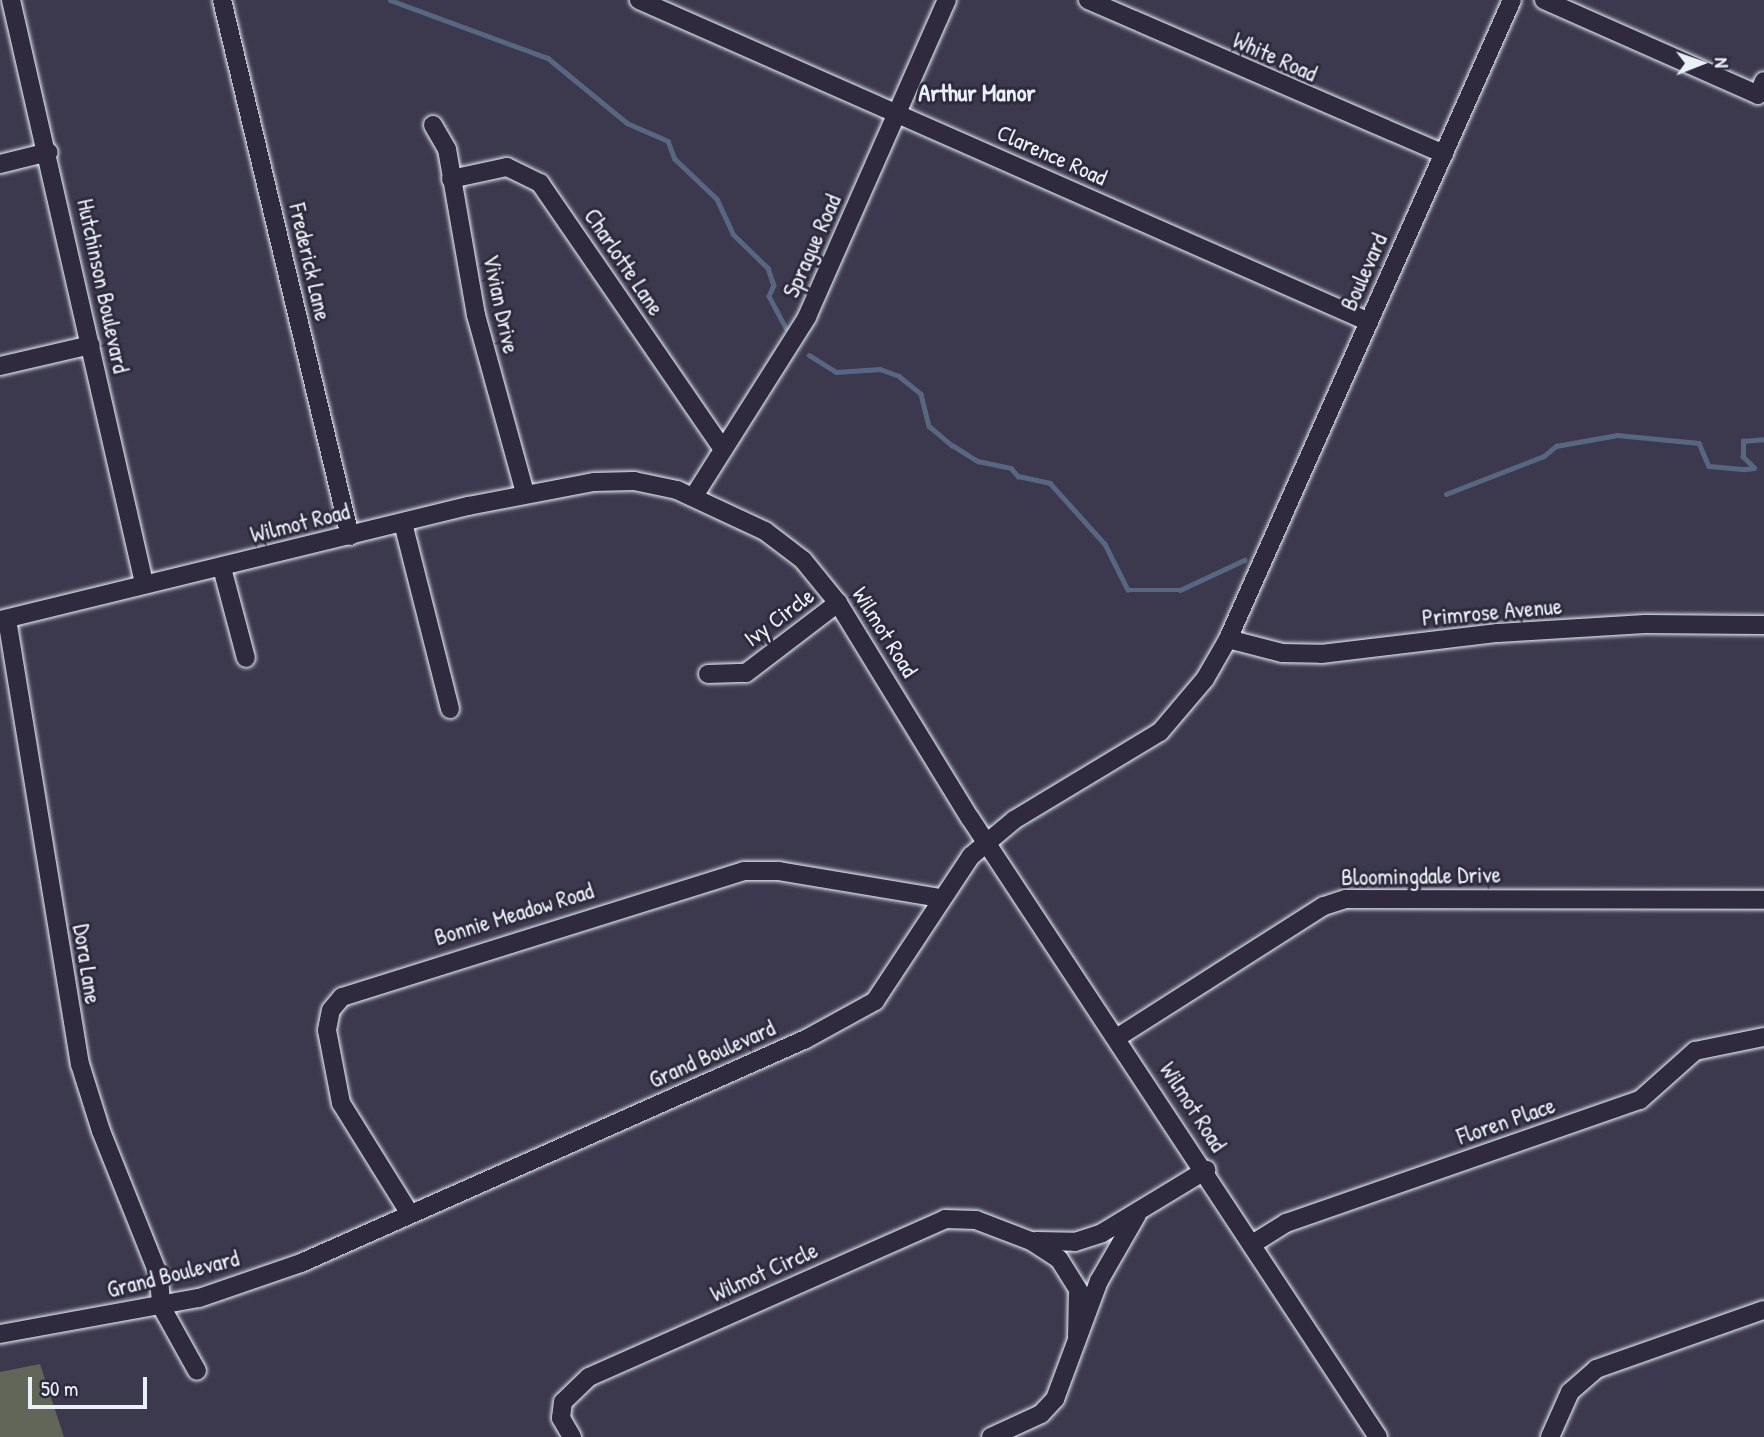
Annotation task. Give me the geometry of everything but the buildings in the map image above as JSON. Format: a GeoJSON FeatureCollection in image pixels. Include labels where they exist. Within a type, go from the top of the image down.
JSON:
{"type":"FeatureCollection","features":[{"type":"Feature","properties":{"kind":"street","name":"Hutchinson Boulevard"},"geometry":{"type":"LineString","coordinates":[[11,0],[49,152],[144,583]]}},
{"type":"Feature","properties":{"kind":"street","name":"Frederick Lane"},"geometry":{"type":"LineString","coordinates":[[222,0],[351,536]]}},
{"type":"Feature","properties":{"kind":"street","name":"Clarence Road"},"geometry":{"type":"LineString","coordinates":[[639,0],[1369,322]]}},
{"type":"Feature","properties":{"kind":"street","name":"Sprague Road"},"geometry":{"type":"LineString","coordinates":[[694,496],[721,446],[807,317],[947,0]]}},
{"type":"Feature","properties":{"kind":"street","name":"White Road"},"geometry":{"type":"LineString","coordinates":[[1088,0],[1444,154]]}},
{"type":"Feature","properties":{"kind":"street","name":"Boulevard"},"geometry":{"type":"LineString","coordinates":[[1262,564],[1512,0]]}},
{"type":"Feature","properties":{"kind":"street"},"geometry":{"type":"LineString","coordinates":[[1544,0],[1761,88]]}},
{"type":"Feature","properties":{"kind":"street","name":"Vivian Drive"},"geometry":{"type":"LineString","coordinates":[[433,125],[447,149],[477,315],[525,493]]}},
{"type":"Feature","properties":{"kind":"street"},"geometry":{"type":"LineString","coordinates":[[0,164],[49,152]]}},
{"type":"Feature","properties":{"kind":"street","name":"Charlotte Lane"},"geometry":{"type":"LineString","coordinates":[[451,179],[507,167],[540,183],[721,446]]}},
{"type":"Feature","properties":{"kind":"street"},"geometry":{"type":"LineString","coordinates":[[0,366],[91,345]]}},
{"type":"Feature","properties":{"kind":"street","name":"Wilmot Road"},"geometry":{"type":"LineString","coordinates":[[3,620],[144,583],[222,568],[525,493],[617,480],[694,496],[783,543],[838,603],[988,842],[1254,1242],[1378,1437]]}},
{"type":"Feature","properties":{"kind":"street"},"geometry":{"type":"LineString","coordinates":[[403,523],[450,709]]}},
{"type":"Feature","properties":{"kind":"street","name":"Grand Boulevard"},"geometry":{"type":"LineString","coordinates":[[0,1334],[161,1306],[301,1263],[861,1011],[886,990],[941,898],[988,842],[1014,820],[1160,732],[1182,710],[1228,639],[1262,564]]}},
{"type":"Feature","properties":{"kind":"street"},"geometry":{"type":"LineString","coordinates":[[222,568],[246,658]]}},
{"type":"Feature","properties":{"kind":"street","name":"Ivy Circle"},"geometry":{"type":"LineString","coordinates":[[708,674],[746,673],[838,603]]}},
{"type":"Feature","properties":{"kind":"street","name":"Dora Lane"},"geometry":{"type":"LineString","coordinates":[[3,620],[80,1063],[114,1168],[159,1276],[161,1306]]}},
{"type":"Feature","properties":{"kind":"street","name":"Primrose Avenue"},"geometry":{"type":"LineString","coordinates":[[1228,639],[1282,653],[1321,654],[1523,631],[1645,624],[1764,625]]}},
{"type":"Feature","properties":{"kind":"street","name":"Bonnie Meadow Road"},"geometry":{"type":"LineString","coordinates":[[410,1214],[341,1103],[327,1030],[331,1010],[342,996],[744,871],[779,871],[941,898]]}},
{"type":"Feature","properties":{"kind":"street","name":"Bloomingdale Drive"},"geometry":{"type":"LineString","coordinates":[[1118,1037],[1324,906],[1346,899],[1764,900]]}},
{"type":"Feature","properties":{"kind":"street","name":"Floren Place"},"geometry":{"type":"LineString","coordinates":[[1254,1242],[1286,1223],[1640,1101],[1695,1051],[1764,1037]]}},
{"type":"Feature","properties":{"kind":"street","name":"Wilmot Circle"},"geometry":{"type":"LineString","coordinates":[[1031,1241],[1075,1242],[1137,1215],[1206,1170]]}},
{"type":"Feature","properties":{"kind":"street","name":"Wilmot Circle"},"geometry":{"type":"LineString","coordinates":[[991,1437],[1049,1408],[1100,1281],[1137,1215]]}},
{"type":"Feature","properties":{"kind":"street","name":"Wilmot Circle"},"geometry":{"type":"LineString","coordinates":[[572,1437],[561,1418],[563,1402],[589,1377],[945,1219],[967,1217],[1031,1241],[1059,1259],[1073,1277],[1080,1304],[1077,1336]]}},
{"type":"Feature","properties":{"kind":"street"},"geometry":{"type":"LineString","coordinates":[[161,1306],[197,1371]]}},
{"type":"Feature","properties":{"kind":"street"},"geometry":{"type":"LineString","coordinates":[[1550,1437],[1570,1392],[1596,1368],[1764,1310]]}},
{"type":"Feature","properties":{"kind":"green space"},"geometry":{"type":"Polygon","coordinates":[[[40,1364],[64,1437],[0,1437],[0,1372],[40,1364]]]}},
{"type":"Feature","properties":{"kind":"waterway"},"geometry":{"type":"LineString","coordinates":[[390,0],[548,58],[627,123],[668,141],[675,159],[717,199],[733,234],[768,268],[774,285],[769,296],[786,328]]}},
{"type":"Feature","properties":{"kind":"waterway"},"geometry":{"type":"LineString","coordinates":[[809,355],[836,372],[880,369],[899,376],[921,394],[929,426],[952,445],[978,461],[1011,468],[1018,476],[1050,483],[1105,544],[1128,590],[1180,590],[1244,560]]}},
{"type":"Feature","properties":{"kind":"waterway"},"geometry":{"type":"LineString","coordinates":[[1446,494],[1544,456],[1556,446],[1617,435],[1699,443],[1709,466],[1745,469],[1754,468],[1743,457],[1743,441],[1764,439]]}},
{"type":"Feature","properties":{"kind":"district","name":"Arthur Manor"},"geometry":{"type":"Point","coordinates":[977,93]}}]}
